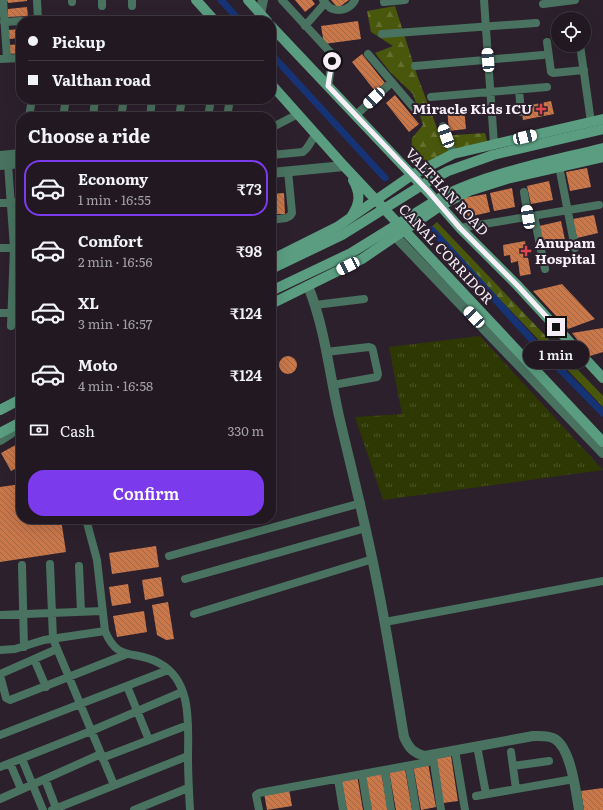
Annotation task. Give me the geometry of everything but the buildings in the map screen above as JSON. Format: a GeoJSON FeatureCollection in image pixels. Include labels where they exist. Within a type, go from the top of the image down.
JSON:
{"type":"FeatureCollection","features":[{"type":"Feature","properties":{"kind":"main road"},"geometry":{"type":"LineString","coordinates":[[196,0],[210,16]]}},
{"type":"Feature","properties":{"kind":"main road"},"geometry":{"type":"LineString","coordinates":[[248,0],[261,16]]}},
{"type":"Feature","properties":{"kind":"main road","name":"VALTHAN ROAD"},"geometry":{"type":"LineString","coordinates":[[276,31],[356,115],[460,228],[517,285],[603,378]]}},
{"type":"Feature","properties":{"kind":"main road","name":"CANAL CORRIDOR"},"geometry":{"type":"LineString","coordinates":[[276,90],[377,201],[400,234],[603,442]]}},
{"type":"Feature","properties":{"kind":"main road"},"geometry":{"type":"LineString","coordinates":[[276,258],[337,227],[377,201],[412,175],[453,154],[603,119]]}},
{"type":"Feature","properties":{"kind":"main road"},"geometry":{"type":"LineString","coordinates":[[276,267],[342,235],[427,182],[448,171],[493,155],[603,129]]}},
{"type":"Feature","properties":{"kind":"main road"},"geometry":{"type":"LineString","coordinates":[[276,289],[351,253],[459,188],[497,175],[603,148]]}},
{"type":"Feature","properties":{"kind":"main road"},"geometry":{"type":"LineString","coordinates":[[276,302],[362,259],[440,206],[468,191],[559,166],[603,157]]}},
{"type":"Feature","properties":{"kind":"main road"},"geometry":{"type":"LineString","coordinates":[[344,166],[358,189],[356,209],[350,219]]}},
{"type":"Feature","properties":{"kind":"main road"},"geometry":{"type":"LineString","coordinates":[[0,410],[16,402]]}},
{"type":"Feature","properties":{"kind":"main road"},"geometry":{"type":"LineString","coordinates":[[0,433],[16,424]]}},
{"type":"Feature","properties":{"kind":"street"},"geometry":{"type":"LineString","coordinates":[[3,0],[3,58],[16,58]]}},
{"type":"Feature","properties":{"kind":"street"},"geometry":{"type":"LineString","coordinates":[[37,0],[38,16]]}},
{"type":"Feature","properties":{"kind":"street"},"geometry":{"type":"LineString","coordinates":[[263,0],[263,16]]}},
{"type":"Feature","properties":{"kind":"street"},"geometry":{"type":"LineString","coordinates":[[282,0],[330,52],[332,57],[328,86]]}},
{"type":"Feature","properties":{"kind":"street"},"geometry":{"type":"LineString","coordinates":[[305,26],[324,1],[332,9],[342,9],[350,7],[355,0]]}},
{"type":"Feature","properties":{"kind":"street"},"geometry":{"type":"LineString","coordinates":[[384,2],[405,0]]}},
{"type":"Feature","properties":{"kind":"street"},"geometry":{"type":"LineString","coordinates":[[484,0],[494,144]]}},
{"type":"Feature","properties":{"kind":"street"},"geometry":{"type":"LineString","coordinates":[[543,4],[555,1],[575,0]]}},
{"type":"Feature","properties":{"kind":"street"},"geometry":{"type":"LineString","coordinates":[[3,18],[16,20]]}},
{"type":"Feature","properties":{"kind":"street"},"geometry":{"type":"LineString","coordinates":[[382,34],[536,23]]}},
{"type":"Feature","properties":{"kind":"street"},"geometry":{"type":"LineString","coordinates":[[547,42],[551,72],[584,70]]}},
{"type":"Feature","properties":{"kind":"street"},"geometry":{"type":"LineString","coordinates":[[581,52],[590,122]]}},
{"type":"Feature","properties":{"kind":"street"},"geometry":{"type":"LineString","coordinates":[[368,54],[414,108]]}},
{"type":"Feature","properties":{"kind":"street"},"geometry":{"type":"LineString","coordinates":[[415,66],[543,55]]}},
{"type":"Feature","properties":{"kind":"street"},"geometry":{"type":"LineString","coordinates":[[356,115],[392,82]]}},
{"type":"Feature","properties":{"kind":"street"},"geometry":{"type":"LineString","coordinates":[[431,97],[547,87]]}},
{"type":"Feature","properties":{"kind":"street"},"geometry":{"type":"LineString","coordinates":[[520,90],[521,112]]}},
{"type":"Feature","properties":{"kind":"street"},"geometry":{"type":"LineString","coordinates":[[276,125],[298,114]]}},
{"type":"Feature","properties":{"kind":"street"},"geometry":{"type":"LineString","coordinates":[[443,126],[453,154]]}},
{"type":"Feature","properties":{"kind":"street"},"geometry":{"type":"LineString","coordinates":[[276,155],[303,152],[316,134]]}},
{"type":"Feature","properties":{"kind":"street"},"geometry":{"type":"LineString","coordinates":[[0,156],[16,154]]}},
{"type":"Feature","properties":{"kind":"street"},"geometry":{"type":"LineString","coordinates":[[16,164],[4,165],[16,241]]}},
{"type":"Feature","properties":{"kind":"street"},"geometry":{"type":"LineString","coordinates":[[276,172],[344,166]]}},
{"type":"Feature","properties":{"kind":"street"},"geometry":{"type":"LineString","coordinates":[[559,166],[575,248]]}},
{"type":"Feature","properties":{"kind":"street"},"geometry":{"type":"LineString","coordinates":[[276,219],[286,218],[292,213],[288,171]]}},
{"type":"Feature","properties":{"kind":"street"},"geometry":{"type":"LineString","coordinates":[[524,192],[545,269]]}},
{"type":"Feature","properties":{"kind":"street"},"geometry":{"type":"LineString","coordinates":[[0,203],[16,202]]}},
{"type":"Feature","properties":{"kind":"street"},"geometry":{"type":"LineString","coordinates":[[460,228],[599,205]]}},
{"type":"Feature","properties":{"kind":"street"},"geometry":{"type":"LineString","coordinates":[[400,234],[603,453]]}},
{"type":"Feature","properties":{"kind":"street"},"geometry":{"type":"LineString","coordinates":[[0,248],[16,248]]}},
{"type":"Feature","properties":{"kind":"street"},"geometry":{"type":"LineString","coordinates":[[11,326],[16,261]]}},
{"type":"Feature","properties":{"kind":"street"},"geometry":{"type":"LineString","coordinates":[[308,286],[322,329],[339,416],[373,559],[404,737],[409,747],[416,754],[433,758]]}},
{"type":"Feature","properties":{"kind":"street"},"geometry":{"type":"LineString","coordinates":[[315,305],[364,299]]}},
{"type":"Feature","properties":{"kind":"street"},"geometry":{"type":"LineString","coordinates":[[0,313],[12,313]]}},
{"type":"Feature","properties":{"kind":"street"},"geometry":{"type":"LineString","coordinates":[[326,352],[369,347],[372,348],[373,351],[377,377],[333,385]]}},
{"type":"Feature","properties":{"kind":"street"},"geometry":{"type":"LineString","coordinates":[[0,440],[12,434],[16,428]]}},
{"type":"Feature","properties":{"kind":"street"},"geometry":{"type":"LineString","coordinates":[[169,556],[360,503]]}},
{"type":"Feature","properties":{"kind":"street"},"geometry":{"type":"LineString","coordinates":[[87,524],[97,560],[102,611],[105,631],[109,641],[114,647],[127,654],[149,658],[161,664],[173,674],[182,692],[188,712],[188,788],[190,810]]}},
{"type":"Feature","properties":{"kind":"street"},"geometry":{"type":"LineString","coordinates":[[185,579],[366,528]]}},
{"type":"Feature","properties":{"kind":"street"},"geometry":{"type":"LineString","coordinates":[[194,614],[373,559]]}},
{"type":"Feature","properties":{"kind":"street"},"geometry":{"type":"LineString","coordinates":[[50,564],[53,639],[114,785]]}},
{"type":"Feature","properties":{"kind":"street"},"geometry":{"type":"LineString","coordinates":[[22,565],[24,647]]}},
{"type":"Feature","properties":{"kind":"street"},"geometry":{"type":"LineString","coordinates":[[79,566],[81,612]]}},
{"type":"Feature","properties":{"kind":"street"},"geometry":{"type":"LineString","coordinates":[[385,622],[603,581]]}},
{"type":"Feature","properties":{"kind":"street"},"geometry":{"type":"LineString","coordinates":[[0,615],[102,611]]}},
{"type":"Feature","properties":{"kind":"street"},"geometry":{"type":"LineString","coordinates":[[0,650],[24,647],[44,640],[105,631]]}},
{"type":"Feature","properties":{"kind":"street"},"geometry":{"type":"LineString","coordinates":[[57,649],[0,675],[3,698],[10,700],[14,699],[127,654]]}},
{"type":"Feature","properties":{"kind":"street"},"geometry":{"type":"LineString","coordinates":[[34,659],[46,687]]}},
{"type":"Feature","properties":{"kind":"street"},"geometry":{"type":"LineString","coordinates":[[0,735],[168,670]]}},
{"type":"Feature","properties":{"kind":"street"},"geometry":{"type":"LineString","coordinates":[[127,686],[149,740]]}},
{"type":"Feature","properties":{"kind":"street"},"geometry":{"type":"LineString","coordinates":[[0,767],[91,732],[182,692]]}},
{"type":"Feature","properties":{"kind":"street"},"geometry":{"type":"LineString","coordinates":[[0,799],[32,784],[102,756],[188,725]]}},
{"type":"Feature","properties":{"kind":"street"},"geometry":{"type":"LineString","coordinates":[[259,810],[256,796],[259,793],[409,766],[455,750],[533,736],[544,736],[555,739],[562,747],[574,779],[579,810]]}},
{"type":"Feature","properties":{"kind":"street"},"geometry":{"type":"LineString","coordinates":[[478,746],[486,794]]}},
{"type":"Feature","properties":{"kind":"street"},"geometry":{"type":"LineString","coordinates":[[455,750],[465,810]]}},
{"type":"Feature","properties":{"kind":"street"},"geometry":{"type":"LineString","coordinates":[[511,752],[516,789]]}},
{"type":"Feature","properties":{"kind":"street"},"geometry":{"type":"LineString","coordinates":[[45,779],[59,808],[188,756]]}},
{"type":"Feature","properties":{"kind":"street"},"geometry":{"type":"LineString","coordinates":[[433,758],[439,810]]}},
{"type":"Feature","properties":{"kind":"street"},"geometry":{"type":"LineString","coordinates":[[22,759],[43,810]]}},
{"type":"Feature","properties":{"kind":"street"},"geometry":{"type":"LineString","coordinates":[[513,766],[549,761]]}},
{"type":"Feature","properties":{"kind":"street"},"geometry":{"type":"LineString","coordinates":[[10,763],[21,790]]}},
{"type":"Feature","properties":{"kind":"street"},"geometry":{"type":"LineString","coordinates":[[409,766],[416,810]]}},
{"type":"Feature","properties":{"kind":"street"},"geometry":{"type":"LineString","coordinates":[[385,770],[392,810]]}},
{"type":"Feature","properties":{"kind":"street"},"geometry":{"type":"LineString","coordinates":[[362,774],[368,810]]}},
{"type":"Feature","properties":{"kind":"street"},"geometry":{"type":"LineString","coordinates":[[338,778],[344,810]]}},
{"type":"Feature","properties":{"kind":"street"},"geometry":{"type":"LineString","coordinates":[[476,796],[574,779]]}},
{"type":"Feature","properties":{"kind":"street"},"geometry":{"type":"LineString","coordinates":[[134,810],[188,788]]}},
{"type":"Feature","properties":{"kind":"green space"},"geometry":{"type":"Polygon","coordinates":[[[395,6],[417,75],[440,136],[485,133],[488,144],[429,163],[411,152],[412,138],[423,125],[413,94],[390,72],[375,53],[393,46],[371,32],[367,11],[395,6]]]}},
{"type":"Feature","properties":{"kind":"green space"},"geometry":{"type":"Polygon","coordinates":[[[437,222],[603,396],[603,407],[465,263],[428,230],[437,222]]]}},
{"type":"Feature","properties":{"kind":"green space"},"geometry":{"type":"Polygon","coordinates":[[[480,336],[603,470],[383,500],[355,417],[402,414],[389,347],[480,336]]]}},
{"type":"Feature","properties":{"kind":"waterway"},"geometry":{"type":"LineString","coordinates":[[221,0],[235,16]]}},
{"type":"Feature","properties":{"kind":"waterway"},"geometry":{"type":"LineString","coordinates":[[276,59],[385,178]]}},
{"type":"Feature","properties":{"kind":"waterway"},"geometry":{"type":"LineString","coordinates":[[432,230],[543,352],[603,413]]}},
{"type":"Feature","properties":{"kind":"place","name":"Miracle Kids ICU"},"geometry":{"type":"Point","coordinates":[541,109]}},
{"type":"Feature","properties":{"kind":"place","name":"Anupam Hospital"},"geometry":{"type":"Point","coordinates":[526,251]}},
{"type":"Feature","properties":{"kind":"route"},"geometry":{"type":"LineString","coordinates":[[332,61],[328,86],[429,192],[460,228],[517,285],[556,327]]}}]}
